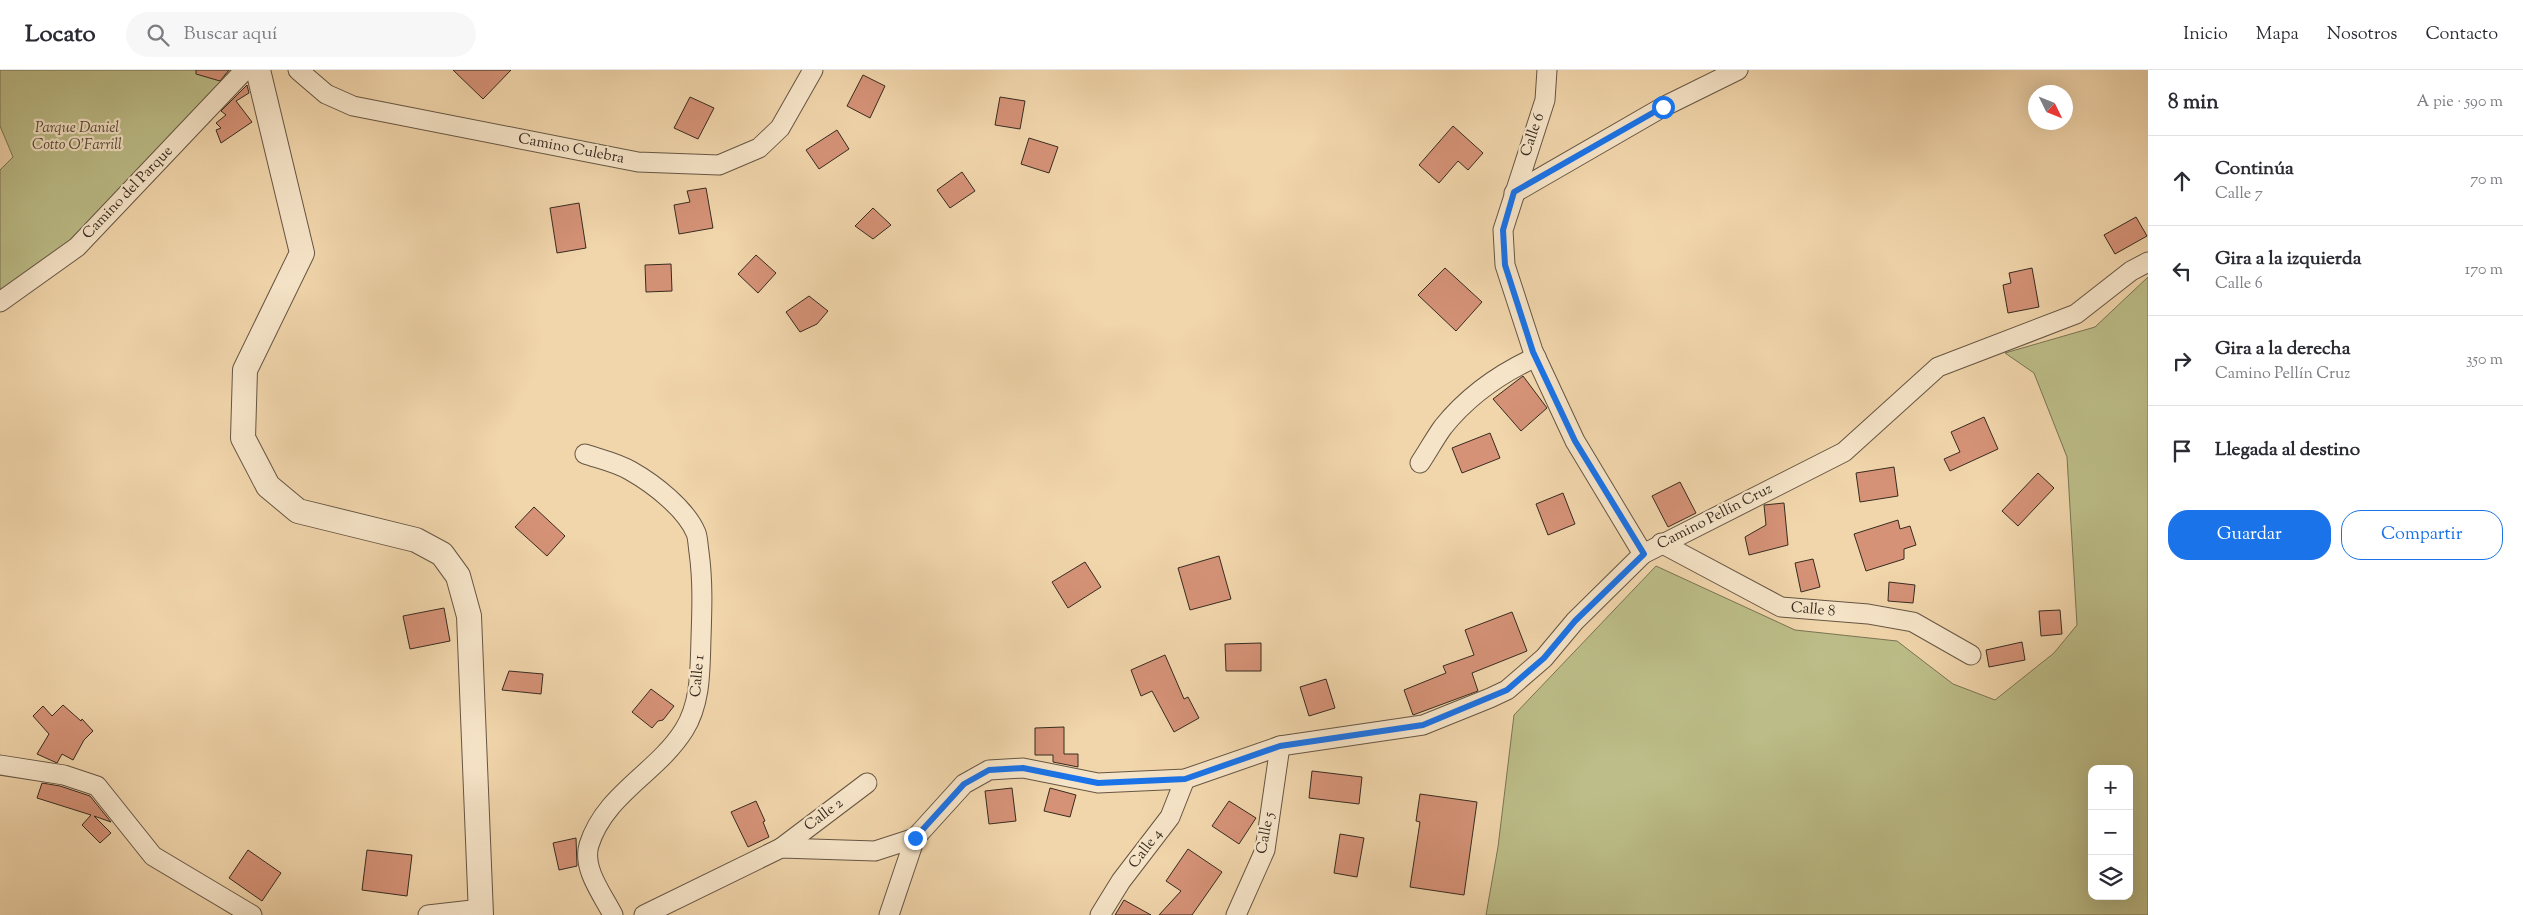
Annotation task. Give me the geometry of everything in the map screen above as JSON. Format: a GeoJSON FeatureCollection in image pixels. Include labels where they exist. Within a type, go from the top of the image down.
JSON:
{"type":"FeatureCollection","features":[{"type":"Feature","properties":{"kind":"street","name":"Camino del Parque"},"geometry":{"type":"LineString","coordinates":[[0,302],[77,246],[245,70]]}},
{"type":"Feature","properties":{"kind":"street"},"geometry":{"type":"LineString","coordinates":[[258,70],[302,253],[245,370],[243,438],[268,486],[298,511],[416,540],[442,554],[458,576],[469,616],[481,912],[428,915]]}},
{"type":"Feature","properties":{"kind":"street","name":"Camino Culebra"},"geometry":{"type":"LineString","coordinates":[[298,70],[326,94],[353,106],[638,162],[719,166],[759,148],[780,128],[813,70]]}},
{"type":"Feature","properties":{"kind":"street","name":"Calle 6"},"geometry":{"type":"LineString","coordinates":[[1547,70],[1545,100],[1503,230],[1505,265],[1536,357],[1575,441],[1644,554]]}},
{"type":"Feature","properties":{"kind":"street"},"geometry":{"type":"LineString","coordinates":[[1514,192],[1663,107],[1738,70]]}},
{"type":"Feature","properties":{"kind":"street","name":"Camino Pellín Cruz"},"geometry":{"type":"LineString","coordinates":[[644,915],[781,848],[875,851],[915,838],[964,784],[989,770],[1023,768],[1098,783],[1185,779],[1280,746],[1423,725],[1507,690],[1544,658],[1575,621],[1644,554],[1661,543],[1844,452],[1938,367],[2076,314],[2131,271],[2148,262]]}},
{"type":"Feature","properties":{"kind":"street"},"geometry":{"type":"LineString","coordinates":[[1420,463],[1444,427],[1472,398],[1507,370],[1536,357]]}},
{"type":"Feature","properties":{"kind":"street","name":"Calle 1"},"geometry":{"type":"LineString","coordinates":[[586,454],[631,470],[680,508],[696,534],[703,581],[699,683],[695,708],[685,729],[669,752],[623,791],[607,810],[589,846],[587,859],[592,874],[613,915]]}},
{"type":"Feature","properties":{"kind":"street","name":"Calle 8"},"geometry":{"type":"LineString","coordinates":[[1661,543],[1781,607],[1868,614],[1913,622],[1971,655]]}},
{"type":"Feature","properties":{"kind":"street","name":"Calle 5"},"geometry":{"type":"LineString","coordinates":[[1236,915],[1265,850],[1280,746]]}},
{"type":"Feature","properties":{"kind":"street"},"geometry":{"type":"LineString","coordinates":[[0,765],[64,775],[97,786],[153,856],[252,915]]}},
{"type":"Feature","properties":{"kind":"street","name":"Calle 4"},"geometry":{"type":"LineString","coordinates":[[1100,915],[1121,881],[1170,817],[1185,779]]}},
{"type":"Feature","properties":{"kind":"street","name":"Calle 2"},"geometry":{"type":"LineString","coordinates":[[781,848],[867,783]]}},
{"type":"Feature","properties":{"kind":"street"},"geometry":{"type":"LineString","coordinates":[[889,915],[915,838]]}},
{"type":"Feature","properties":{"kind":"green space","name":"Parque Daniel Cotto O'Farrill"},"geometry":{"type":"Polygon","coordinates":[[[0,70],[237,70],[60,250],[0,295],[0,170],[13,157],[0,126],[0,70]]]}},
{"type":"Feature","properties":{"kind":"green space"},"geometry":{"type":"Polygon","coordinates":[[[2148,277],[2148,915],[1486,915],[1498,847],[1514,715],[1656,566],[1795,630],[1897,641],[1953,684],[1995,700],[2054,653],[2077,625],[2067,457],[2034,373],[2005,353],[2095,327],[2148,277]]]}},
{"type":"Feature","properties":{"kind":"building"},"geometry":{"type":"Polygon","coordinates":[[[196,70],[229,70],[220,81],[196,74],[196,70]]]}},
{"type":"Feature","properties":{"kind":"building"},"geometry":{"type":"Polygon","coordinates":[[[453,70],[511,70],[483,99],[453,70]]]}},
{"type":"Feature","properties":{"kind":"building"},"geometry":{"type":"Polygon","coordinates":[[[863,75],[885,86],[870,118],[847,106],[863,75]]]}},
{"type":"Feature","properties":{"kind":"building"},"geometry":{"type":"Polygon","coordinates":[[[247,85],[249,93],[236,101],[252,122],[221,143],[216,130],[221,128],[216,123],[226,115],[221,111],[247,85]]]}},
{"type":"Feature","properties":{"kind":"building"},"geometry":{"type":"Polygon","coordinates":[[[690,97],[714,108],[698,139],[674,128],[690,97]]]}},
{"type":"Feature","properties":{"kind":"building"},"geometry":{"type":"Polygon","coordinates":[[[1000,97],[1025,101],[1020,129],[995,125],[1000,97]]]}},
{"type":"Feature","properties":{"kind":"building"},"geometry":{"type":"Polygon","coordinates":[[[1453,126],[1483,153],[1468,170],[1458,161],[1439,183],[1419,165],[1453,126]]]}},
{"type":"Feature","properties":{"kind":"building"},"geometry":{"type":"Polygon","coordinates":[[[837,130],[849,149],[819,169],[806,150],[837,130]]]}},
{"type":"Feature","properties":{"kind":"building"},"geometry":{"type":"Polygon","coordinates":[[[1029,138],[1058,147],[1049,173],[1021,164],[1029,138]]]}},
{"type":"Feature","properties":{"kind":"building"},"geometry":{"type":"Polygon","coordinates":[[[962,172],[975,191],[950,208],[937,190],[962,172]]]}},
{"type":"Feature","properties":{"kind":"building"},"geometry":{"type":"Polygon","coordinates":[[[706,188],[713,228],[679,234],[674,205],[690,202],[687,191],[706,188]]]}},
{"type":"Feature","properties":{"kind":"building"},"geometry":{"type":"Polygon","coordinates":[[[579,203],[586,248],[557,253],[550,208],[579,203]]]}},
{"type":"Feature","properties":{"kind":"building"},"geometry":{"type":"Polygon","coordinates":[[[873,208],[891,225],[873,239],[855,226],[873,208]]]}},
{"type":"Feature","properties":{"kind":"building"},"geometry":{"type":"Polygon","coordinates":[[[2136,217],[2147,236],[2115,254],[2104,235],[2136,217]]]}},
{"type":"Feature","properties":{"kind":"building"},"geometry":{"type":"Polygon","coordinates":[[[756,255],[776,273],[758,293],[738,274],[756,255]]]}},
{"type":"Feature","properties":{"kind":"building"},"geometry":{"type":"Polygon","coordinates":[[[671,264],[672,291],[646,292],[645,265],[671,264]]]}},
{"type":"Feature","properties":{"kind":"building"},"geometry":{"type":"Polygon","coordinates":[[[1445,268],[1482,302],[1456,331],[1418,295],[1445,268]]]}},
{"type":"Feature","properties":{"kind":"building"},"geometry":{"type":"Polygon","coordinates":[[[2032,268],[2039,307],[2008,313],[2003,285],[2011,283],[2009,273],[2032,268]]]}},
{"type":"Feature","properties":{"kind":"building"},"geometry":{"type":"Polygon","coordinates":[[[809,296],[828,311],[817,324],[800,332],[786,312],[809,296]]]}},
{"type":"Feature","properties":{"kind":"building"},"geometry":{"type":"Polygon","coordinates":[[[1523,376],[1547,408],[1521,431],[1493,399],[1523,376]]]}},
{"type":"Feature","properties":{"kind":"building"},"geometry":{"type":"Polygon","coordinates":[[[1984,417],[1998,449],[1950,471],[1944,459],[1960,452],[1951,432],[1984,417]]]}},
{"type":"Feature","properties":{"kind":"building"},"geometry":{"type":"Polygon","coordinates":[[[1490,433],[1500,458],[1462,473],[1452,448],[1490,433]]]}},
{"type":"Feature","properties":{"kind":"building"},"geometry":{"type":"Polygon","coordinates":[[[1894,467],[1898,496],[1860,502],[1856,473],[1894,467]]]}},
{"type":"Feature","properties":{"kind":"building"},"geometry":{"type":"Polygon","coordinates":[[[2038,473],[2054,488],[2018,526],[2002,511],[2038,473]]]}},
{"type":"Feature","properties":{"kind":"building"},"geometry":{"type":"Polygon","coordinates":[[[1680,482],[1696,513],[1668,527],[1652,496],[1680,482]]]}},
{"type":"Feature","properties":{"kind":"building"},"geometry":{"type":"Polygon","coordinates":[[[1563,493],[1575,524],[1548,535],[1536,504],[1563,493]]]}},
{"type":"Feature","properties":{"kind":"building"},"geometry":{"type":"Polygon","coordinates":[[[1784,503],[1788,545],[1749,555],[1745,537],[1766,525],[1764,505],[1784,503]]]}},
{"type":"Feature","properties":{"kind":"building"},"geometry":{"type":"Polygon","coordinates":[[[534,507],[565,536],[547,556],[515,527],[534,507]]]}},
{"type":"Feature","properties":{"kind":"building"},"geometry":{"type":"Polygon","coordinates":[[[1898,520],[1900,529],[1910,526],[1916,545],[1904,549],[1904,559],[1866,571],[1854,534],[1898,520]]]}},
{"type":"Feature","properties":{"kind":"building"},"geometry":{"type":"Polygon","coordinates":[[[1219,556],[1231,599],[1190,610],[1178,568],[1219,556]]]}},
{"type":"Feature","properties":{"kind":"building"},"geometry":{"type":"Polygon","coordinates":[[[1813,559],[1820,587],[1801,592],[1795,563],[1813,559]]]}},
{"type":"Feature","properties":{"kind":"building"},"geometry":{"type":"Polygon","coordinates":[[[1085,562],[1101,587],[1068,608],[1052,582],[1085,562]]]}},
{"type":"Feature","properties":{"kind":"building"},"geometry":{"type":"Polygon","coordinates":[[[1889,582],[1915,585],[1913,603],[1888,601],[1889,582]]]}},
{"type":"Feature","properties":{"kind":"building"},"geometry":{"type":"Polygon","coordinates":[[[444,608],[450,641],[410,649],[403,616],[444,608]]]}},
{"type":"Feature","properties":{"kind":"building"},"geometry":{"type":"Polygon","coordinates":[[[2060,610],[2062,634],[2041,636],[2039,611],[2060,610]]]}},
{"type":"Feature","properties":{"kind":"building"},"geometry":{"type":"Polygon","coordinates":[[[1512,612],[1527,651],[1472,673],[1478,691],[1413,715],[1404,690],[1446,673],[1443,666],[1474,655],[1465,630],[1512,612]]]}},
{"type":"Feature","properties":{"kind":"building"},"geometry":{"type":"Polygon","coordinates":[[[2022,642],[2025,660],[1989,667],[1986,650],[2022,642]]]}},
{"type":"Feature","properties":{"kind":"building"},"geometry":{"type":"Polygon","coordinates":[[[1261,643],[1261,671],[1226,671],[1225,644],[1261,643]]]}},
{"type":"Feature","properties":{"kind":"building"},"geometry":{"type":"Polygon","coordinates":[[[1165,655],[1184,699],[1188,697],[1199,718],[1174,732],[1152,691],[1141,696],[1131,670],[1165,655]]]}},
{"type":"Feature","properties":{"kind":"building"},"geometry":{"type":"Polygon","coordinates":[[[509,671],[543,674],[541,694],[502,690],[509,671]]]}},
{"type":"Feature","properties":{"kind":"building"},"geometry":{"type":"Polygon","coordinates":[[[1326,679],[1335,708],[1309,716],[1300,687],[1326,679]]]}},
{"type":"Feature","properties":{"kind":"building"},"geometry":{"type":"Polygon","coordinates":[[[651,689],[674,706],[663,720],[658,721],[652,728],[632,712],[651,689]]]}},
{"type":"Feature","properties":{"kind":"building"},"geometry":{"type":"Polygon","coordinates":[[[63,705],[81,721],[82,719],[93,731],[84,740],[73,760],[62,754],[57,763],[37,754],[49,734],[33,716],[43,706],[52,716],[63,705]]]}},
{"type":"Feature","properties":{"kind":"building"},"geometry":{"type":"Polygon","coordinates":[[[1064,727],[1064,754],[1078,754],[1078,767],[1053,762],[1053,755],[1035,755],[1035,728],[1064,727]]]}},
{"type":"Feature","properties":{"kind":"building"},"geometry":{"type":"Polygon","coordinates":[[[1312,771],[1362,777],[1359,804],[1309,798],[1312,771]]]}},
{"type":"Feature","properties":{"kind":"building"},"geometry":{"type":"Polygon","coordinates":[[[42,783],[60,786],[90,796],[111,822],[94,816],[111,833],[100,843],[82,825],[91,815],[37,798],[42,783]]]}},
{"type":"Feature","properties":{"kind":"building"},"geometry":{"type":"Polygon","coordinates":[[[1012,788],[1016,821],[989,824],[985,791],[1012,788]]]}},
{"type":"Feature","properties":{"kind":"building"},"geometry":{"type":"Polygon","coordinates":[[[1050,788],[1076,795],[1070,817],[1044,811],[1050,788]]]}},
{"type":"Feature","properties":{"kind":"building"},"geometry":{"type":"Polygon","coordinates":[[[1420,794],[1477,802],[1464,895],[1410,887],[1420,822],[1416,821],[1420,794]]]}},
{"type":"Feature","properties":{"kind":"building"},"geometry":{"type":"Polygon","coordinates":[[[756,801],[765,821],[763,822],[769,837],[748,847],[731,812],[756,801]]]}},
{"type":"Feature","properties":{"kind":"building"},"geometry":{"type":"Polygon","coordinates":[[[1229,801],[1256,818],[1239,844],[1212,826],[1229,801]]]}},
{"type":"Feature","properties":{"kind":"building"},"geometry":{"type":"Polygon","coordinates":[[[1340,834],[1364,838],[1357,877],[1334,873],[1340,834]]]}},
{"type":"Feature","properties":{"kind":"building"},"geometry":{"type":"Polygon","coordinates":[[[576,838],[577,866],[559,870],[553,843],[576,838]]]}},
{"type":"Feature","properties":{"kind":"building"},"geometry":{"type":"Polygon","coordinates":[[[1188,849],[1222,872],[1192,915],[1159,915],[1181,891],[1166,881],[1188,849]]]}},
{"type":"Feature","properties":{"kind":"building"},"geometry":{"type":"Polygon","coordinates":[[[248,850],[281,873],[262,901],[229,878],[248,850]]]}},
{"type":"Feature","properties":{"kind":"building"},"geometry":{"type":"Polygon","coordinates":[[[367,850],[412,855],[407,896],[362,890],[367,850]]]}},
{"type":"Feature","properties":{"kind":"building"},"geometry":{"type":"Polygon","coordinates":[[[1124,900],[1151,915],[1115,915],[1124,900]]]}},
{"type":"Feature","properties":{"kind":"route"},"geometry":{"type":"LineString","coordinates":[[915,838],[964,784],[989,770],[1023,768],[1098,783],[1185,779],[1280,746],[1423,725],[1507,690],[1544,658],[1575,621],[1644,554],[1575,441],[1533,352],[1505,265],[1503,230],[1514,192],[1663,107]]}}]}
